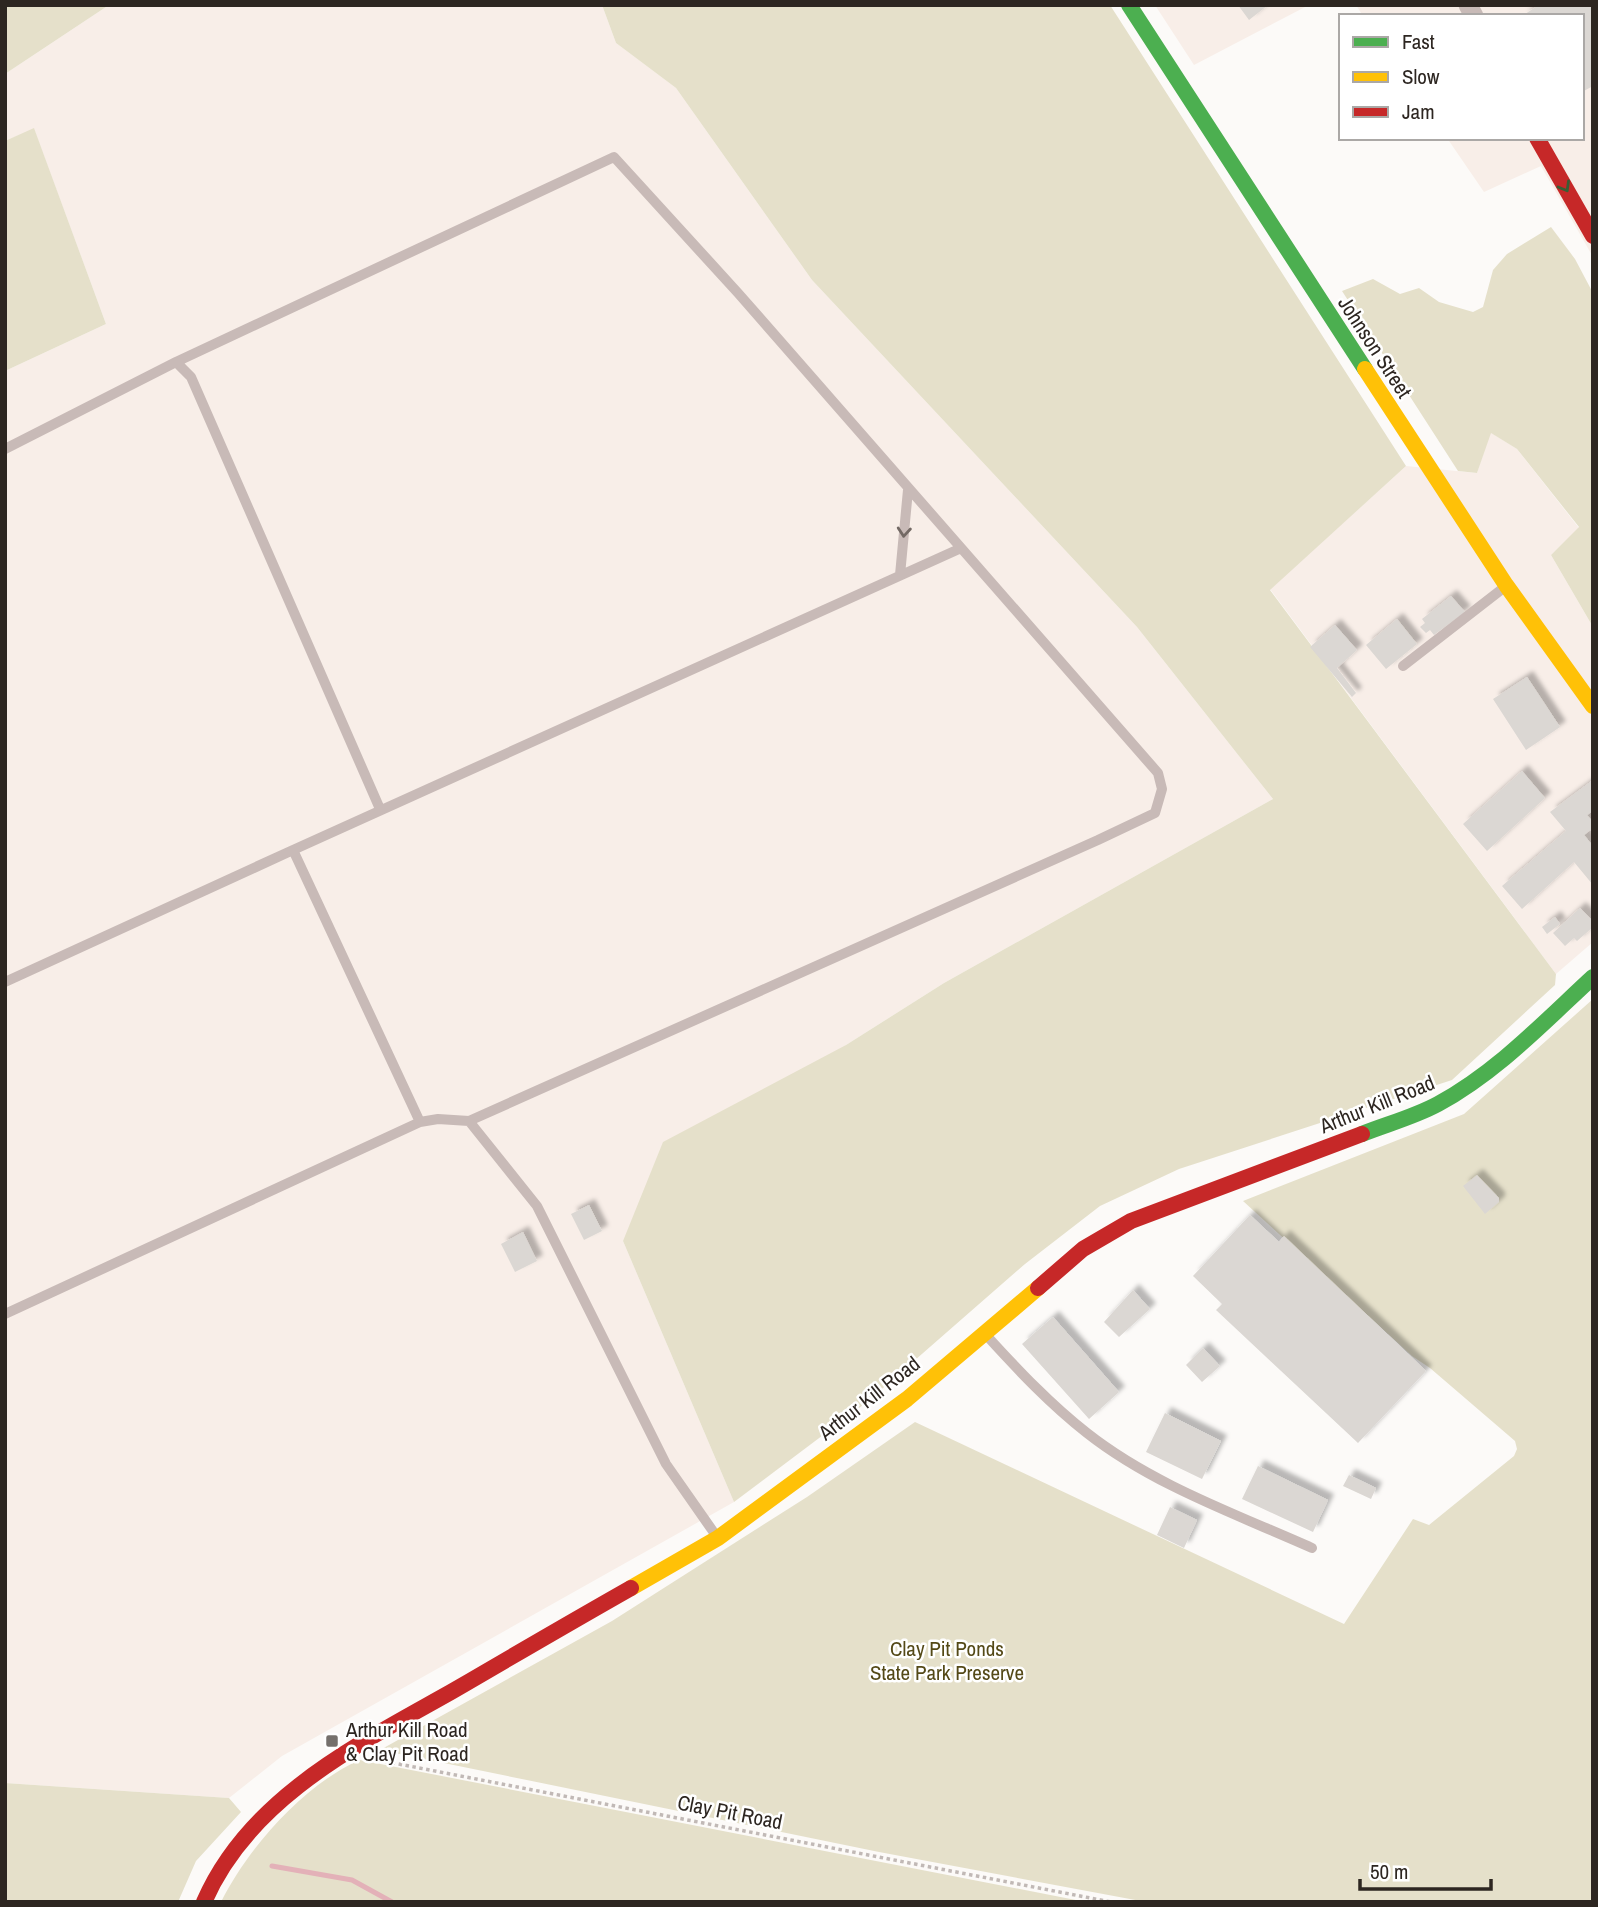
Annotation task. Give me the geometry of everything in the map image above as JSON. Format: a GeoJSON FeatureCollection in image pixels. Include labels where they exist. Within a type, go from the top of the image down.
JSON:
{"type":"FeatureCollection","features":[{"type":"Feature","properties":{"kind":"street","name":"Johnson Street"},"geometry":{"type":"LineString","coordinates":[[1129,5],[1506,586],[1593,706]]}},
{"type":"Feature","properties":{"kind":"street"},"geometry":{"type":"LineString","coordinates":[[1538,140],[1593,236]]}},
{"type":"Feature","properties":{"kind":"street","name":"Arthur Kill Road"},"geometry":{"type":"LineString","coordinates":[[204,1902],[225,1856],[258,1820],[288,1793],[344,1753],[718,1538],[907,1399],[1083,1248],[1131,1221],[1434,1106],[1461,1092],[1497,1064],[1593,977]]}},
{"type":"Feature","properties":{"kind":"lane"},"geometry":{"type":"LineString","coordinates":[[5,449],[176,362],[614,157],[738,292],[908,490],[1158,773],[1162,789],[1155,813],[803,974],[469,1121],[438,1119],[420,1122],[5,1314]]}},
{"type":"Feature","properties":{"kind":"lane"},"geometry":{"type":"LineString","coordinates":[[176,362],[191,377],[380,809]]}},
{"type":"Feature","properties":{"kind":"lane"},"geometry":{"type":"LineString","coordinates":[[900,575],[908,490]]}},
{"type":"Feature","properties":{"kind":"lane"},"geometry":{"type":"LineString","coordinates":[[5,982],[380,809],[960,549]]}},
{"type":"Feature","properties":{"kind":"lane"},"geometry":{"type":"LineString","coordinates":[[1403,666],[1506,586]]}},
{"type":"Feature","properties":{"kind":"lane"},"geometry":{"type":"LineString","coordinates":[[293,850],[420,1122]]}},
{"type":"Feature","properties":{"kind":"lane"},"geometry":{"type":"LineString","coordinates":[[469,1121],[537,1206],[666,1464],[718,1538]]}},
{"type":"Feature","properties":{"kind":"lane"},"geometry":{"type":"LineString","coordinates":[[984,1333],[1049,1401],[1119,1455],[1188,1493],[1312,1548]]}},
{"type":"Feature","properties":{"kind":"path","name":"Clay Pit Road"},"geometry":{"type":"LineString","coordinates":[[376,1759],[1111,1902]]}},
{"type":"Feature","properties":{"kind":"shaded area"},"geometry":{"type":"Polygon","coordinates":[[[109,5],[602,5],[616,43],[676,88],[812,280],[1137,627],[1273,799],[944,983],[846,1045],[623,1241],[734,1502],[282,1756],[229,1798],[5,1783],[5,371],[106,324],[34,129],[5,141],[5,74],[109,5]]]}},
{"type":"Feature","properties":{"kind":"shaded area"},"geometry":{"type":"Polygon","coordinates":[[[1155,5],[1309,5],[1194,65],[1155,5]]]}},
{"type":"Feature","properties":{"kind":"shaded area"},"geometry":{"type":"Polygon","coordinates":[[[1356,5],[1593,5],[1593,257],[1541,166],[1484,192],[1448,140],[1584,140],[1584,14],[1362,14],[1356,5]]]}},
{"type":"Feature","properties":{"kind":"shaded area"},"geometry":{"type":"Polygon","coordinates":[[[1490,432],[1517,449],[1579,528],[1551,555],[1593,627],[1593,942],[1556,974],[1270,589],[1406,466],[1477,473],[1490,432]]]}},
{"type":"Feature","properties":{"kind":"green space"},"geometry":{"type":"Polygon","coordinates":[[[5,5],[109,5],[5,74],[5,5]]]}},
{"type":"Feature","properties":{"kind":"green space"},"geometry":{"type":"Polygon","coordinates":[[[602,5],[1110,5],[1406,466],[1270,590],[1556,974],[1555,985],[1452,1080],[1179,1169],[1100,1206],[1025,1264],[867,1402],[734,1502],[623,1241],[663,1142],[846,1045],[944,983],[1273,799],[1137,627],[812,280],[676,88],[616,43],[602,5]]]}},
{"type":"Feature","properties":{"kind":"green space"},"geometry":{"type":"Polygon","coordinates":[[[34,128],[106,324],[5,371],[5,141],[34,128]]]}},
{"type":"Feature","properties":{"kind":"green space"},"geometry":{"type":"Polygon","coordinates":[[[1551,227],[1575,259],[1593,293],[1593,627],[1551,555],[1579,527],[1517,449],[1491,433],[1477,473],[1458,471],[1342,291],[1373,279],[1400,294],[1419,288],[1439,302],[1473,312],[1483,307],[1493,270],[1507,254],[1551,227]]]}},
{"type":"Feature","properties":{"kind":"green space","name":"Clay Pit Ponds State Park Preserve"},"geometry":{"type":"Polygon","coordinates":[[[1593,999],[1593,1902],[1146,1902],[879,1852],[380,1750],[612,1621],[807,1497],[915,1422],[1344,1624],[1413,1519],[1429,1525],[1514,1456],[1517,1449],[1515,1441],[1430,1368],[1412,1356],[1243,1201],[1464,1114],[1593,999]]]}},
{"type":"Feature","properties":{"kind":"green space"},"geometry":{"type":"Polygon","coordinates":[[[360,1760],[1086,1902],[221,1902],[246,1860],[280,1820],[318,1785],[360,1760]]]}},
{"type":"Feature","properties":{"kind":"green space"},"geometry":{"type":"Polygon","coordinates":[[[5,1783],[229,1798],[241,1812],[196,1861],[178,1902],[5,1902],[5,1783]]]}},
{"type":"Feature","properties":{"kind":"building"},"geometry":{"type":"Polygon","coordinates":[[[1238,5],[1268,5],[1249,20],[1238,5]]]}},
{"type":"Feature","properties":{"kind":"building"},"geometry":{"type":"Polygon","coordinates":[[[1539,5],[1593,5],[1593,86],[1584,91],[1584,14],[1525,14],[1539,5]]]}},
{"type":"Feature","properties":{"kind":"building"},"geometry":{"type":"Polygon","coordinates":[[[1451,596],[1465,612],[1434,635],[1430,630],[1426,633],[1420,627],[1425,623],[1422,619],[1451,596]]]}},
{"type":"Feature","properties":{"kind":"building"},"geometry":{"type":"Polygon","coordinates":[[[1397,619],[1417,644],[1386,669],[1366,645],[1397,619]]]}},
{"type":"Feature","properties":{"kind":"building"},"geometry":{"type":"Polygon","coordinates":[[[1335,625],[1357,650],[1337,668],[1356,693],[1352,697],[1310,647],[1335,625]]]}},
{"type":"Feature","properties":{"kind":"building"},"geometry":{"type":"Polygon","coordinates":[[[1527,677],[1560,727],[1526,750],[1493,699],[1527,677]]]}},
{"type":"Feature","properties":{"kind":"building"},"geometry":{"type":"Polygon","coordinates":[[[1522,771],[1545,798],[1487,851],[1463,824],[1522,771]]]}},
{"type":"Feature","properties":{"kind":"building"},"geometry":{"type":"Polygon","coordinates":[[[1593,780],[1593,811],[1587,815],[1593,822],[1593,828],[1584,835],[1593,846],[1593,885],[1574,862],[1522,909],[1502,886],[1566,831],[1550,812],[1593,780]]]}},
{"type":"Feature","properties":{"kind":"building"},"geometry":{"type":"Polygon","coordinates":[[[1580,908],[1593,921],[1593,927],[1577,941],[1574,938],[1565,946],[1553,933],[1580,908]]]}},
{"type":"Feature","properties":{"kind":"building"},"geometry":{"type":"Polygon","coordinates":[[[1555,917],[1560,924],[1547,934],[1542,927],[1555,917]]]}},
{"type":"Feature","properties":{"kind":"building"},"geometry":{"type":"Polygon","coordinates":[[[1477,1175],[1499,1198],[1499,1202],[1485,1214],[1463,1186],[1477,1175]]]}},
{"type":"Feature","properties":{"kind":"building"},"geometry":{"type":"Polygon","coordinates":[[[589,1205],[602,1231],[584,1240],[571,1214],[589,1205]]]}},
{"type":"Feature","properties":{"kind":"building"},"geometry":{"type":"Polygon","coordinates":[[[1250,1215],[1279,1242],[1284,1236],[1426,1371],[1358,1443],[1216,1310],[1222,1304],[1193,1276],[1250,1215]]]}},
{"type":"Feature","properties":{"kind":"building"},"geometry":{"type":"Polygon","coordinates":[[[523,1232],[537,1261],[515,1272],[501,1244],[523,1232]]]}},
{"type":"Feature","properties":{"kind":"building"},"geometry":{"type":"Polygon","coordinates":[[[1133,1290],[1150,1309],[1119,1337],[1104,1322],[1133,1290]]]}},
{"type":"Feature","properties":{"kind":"building"},"geometry":{"type":"Polygon","coordinates":[[[1053,1317],[1119,1392],[1089,1419],[1022,1344],[1053,1317]]]}},
{"type":"Feature","properties":{"kind":"building"},"geometry":{"type":"Polygon","coordinates":[[[1203,1348],[1220,1366],[1202,1382],[1186,1365],[1203,1348]]]}},
{"type":"Feature","properties":{"kind":"building"},"geometry":{"type":"Polygon","coordinates":[[[1165,1413],[1221,1441],[1202,1479],[1146,1452],[1165,1413]]]}},
{"type":"Feature","properties":{"kind":"building"},"geometry":{"type":"Polygon","coordinates":[[[1258,1466],[1328,1500],[1313,1532],[1242,1499],[1258,1466]]]}},
{"type":"Feature","properties":{"kind":"building"},"geometry":{"type":"Polygon","coordinates":[[[1349,1475],[1376,1488],[1371,1499],[1343,1486],[1349,1475]]]}},
{"type":"Feature","properties":{"kind":"building"},"geometry":{"type":"Polygon","coordinates":[[[1170,1507],[1197,1520],[1184,1548],[1157,1535],[1170,1507]]]}},
{"type":"Feature","properties":{"kind":"waterway"},"geometry":{"type":"LineString","coordinates":[[272,1866],[352,1880],[392,1902]]}},
{"type":"Feature","properties":{"kind":"traffic: fast"},"geometry":{"type":"LineString","coordinates":[[1129,5],[1365,369]]}},
{"type":"Feature","properties":{"kind":"traffic: fast"},"geometry":{"type":"LineString","coordinates":[[1362,1134],[1420,1113],[1460,1091],[1500,1062],[1593,977]]}},
{"type":"Feature","properties":{"kind":"traffic: slow"},"geometry":{"type":"LineString","coordinates":[[1365,369],[1506,585],[1593,706]]}},
{"type":"Feature","properties":{"kind":"traffic: slow"},"geometry":{"type":"LineString","coordinates":[[631,1588],[718,1538],[907,1399],[1038,1288]]}},
{"type":"Feature","properties":{"kind":"traffic: jam"},"geometry":{"type":"LineString","coordinates":[[1538,140],[1593,236]]}},
{"type":"Feature","properties":{"kind":"traffic: jam"},"geometry":{"type":"LineString","coordinates":[[1038,1288],[1083,1249],[1131,1221],[1362,1134]]}},
{"type":"Feature","properties":{"kind":"traffic: jam"},"geometry":{"type":"LineString","coordinates":[[204,1902],[224,1865],[248,1833],[277,1804],[309,1778],[343,1754],[631,1588]]}},
{"type":"Feature","properties":{"kind":"place","name":"Arthur Kill Road & Clay Pit Road"},"geometry":{"type":"Point","coordinates":[332,1741]}}]}
